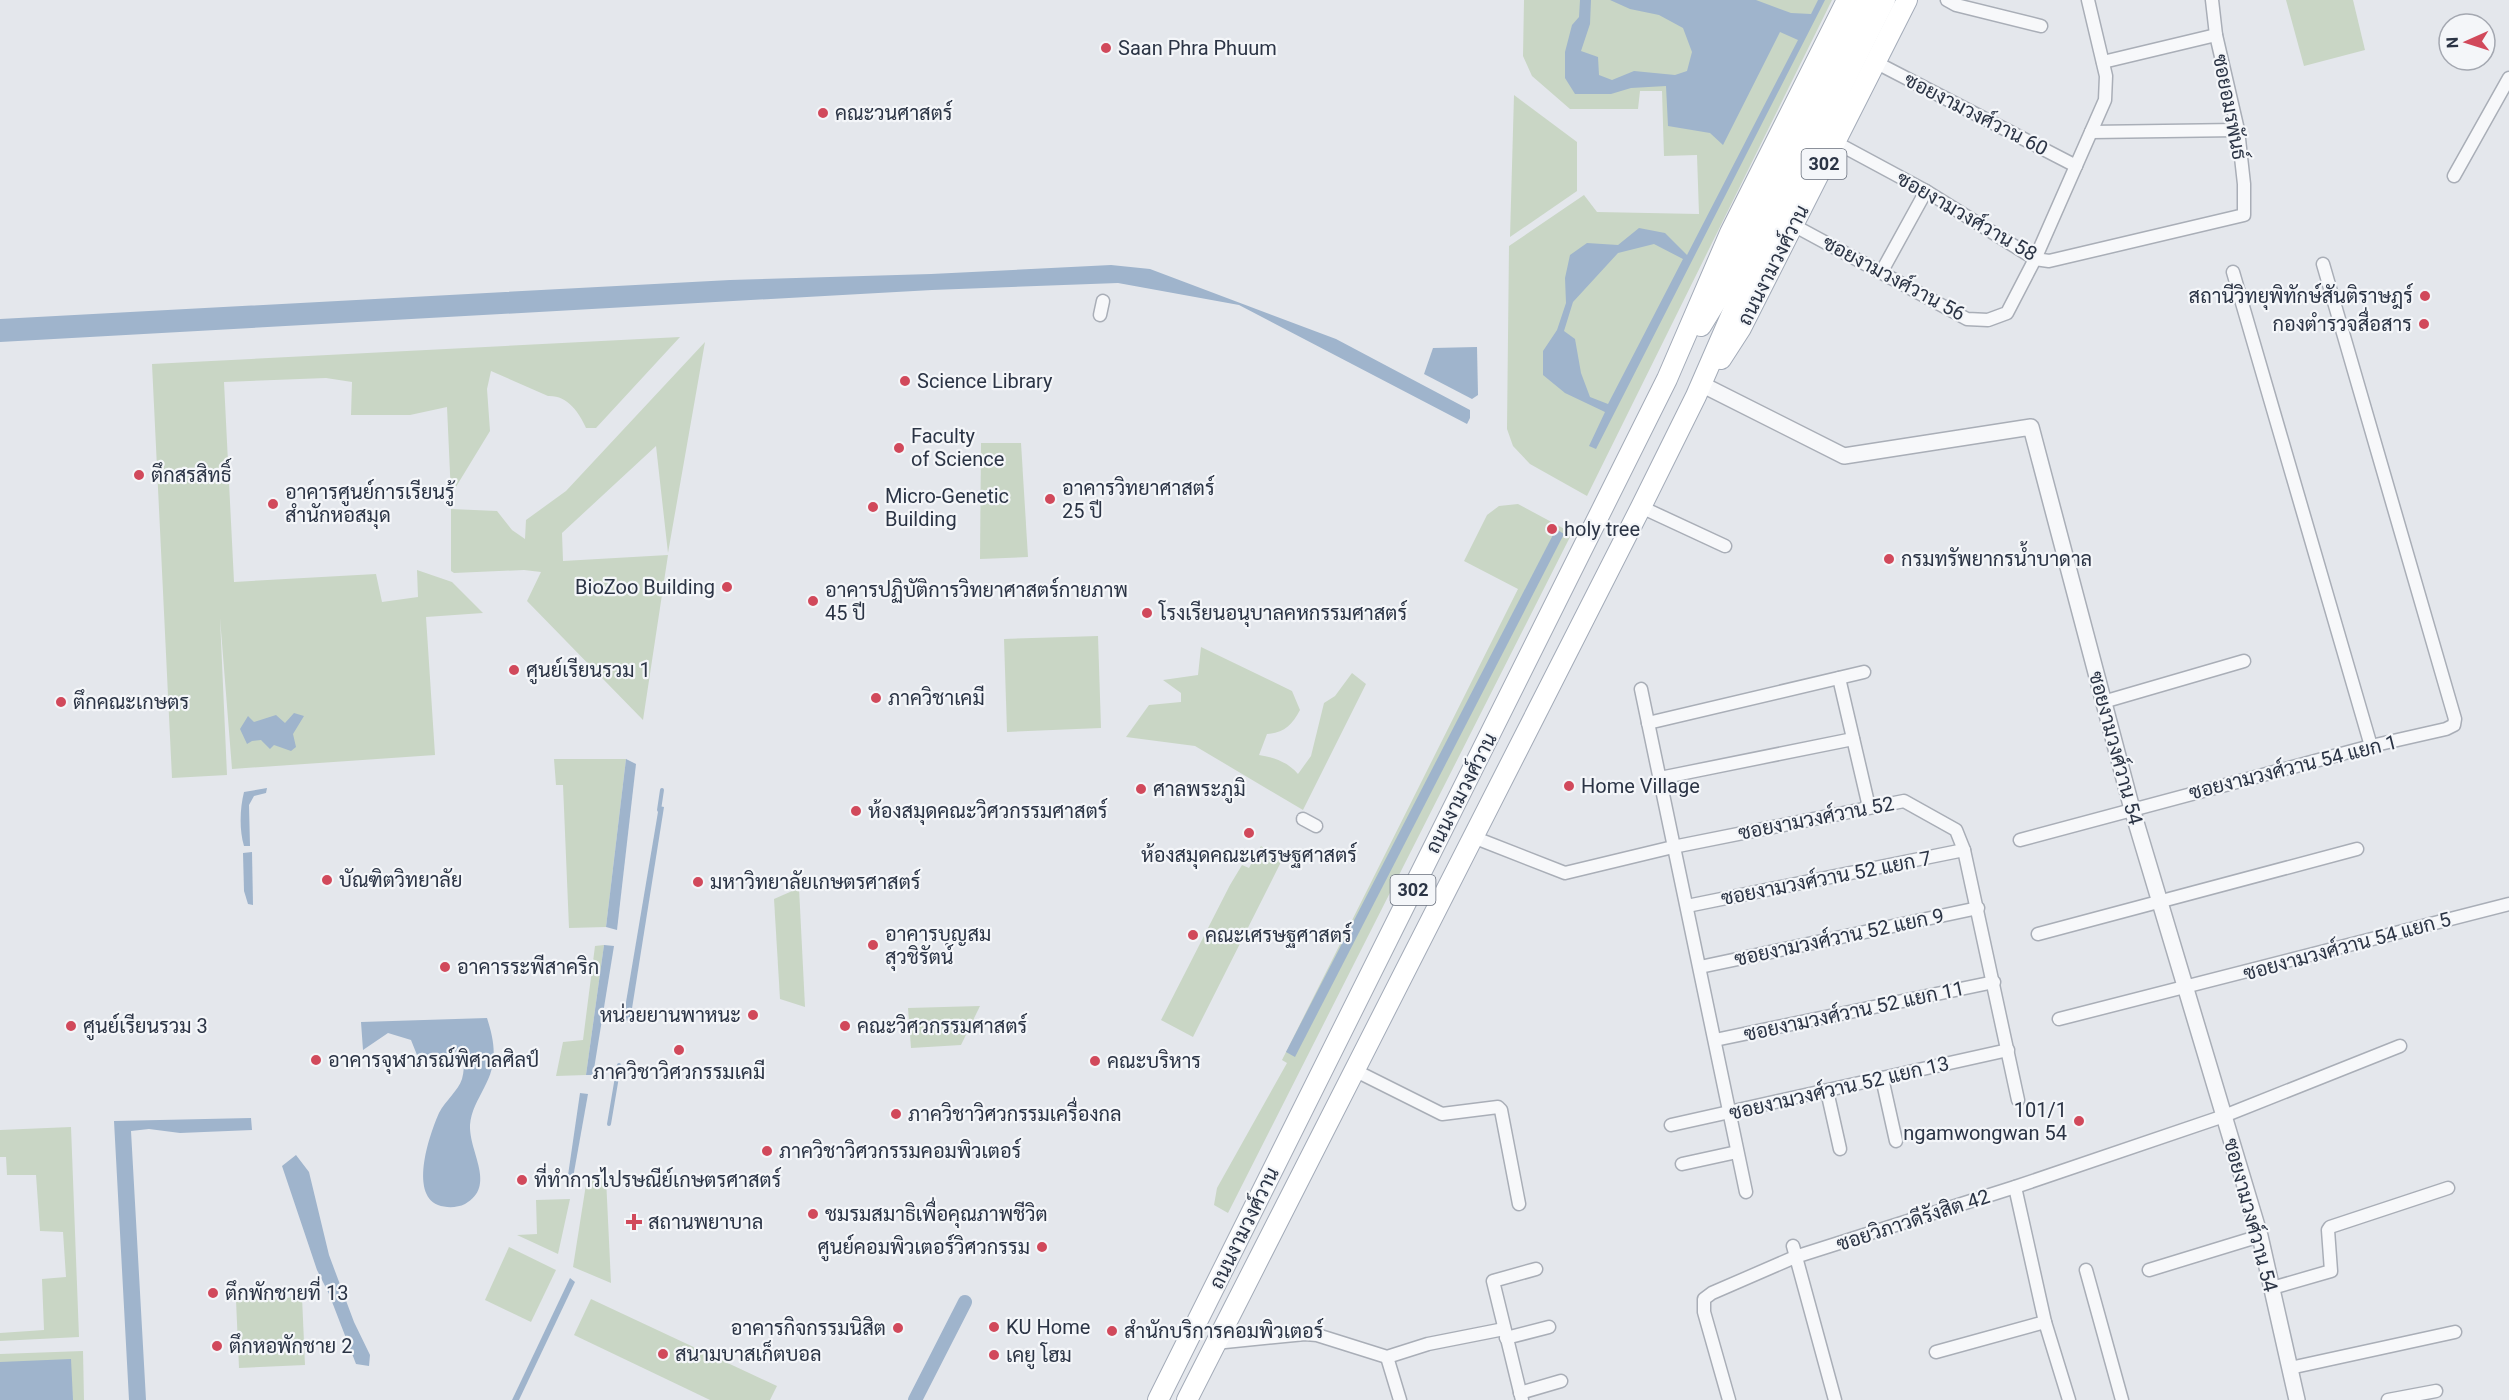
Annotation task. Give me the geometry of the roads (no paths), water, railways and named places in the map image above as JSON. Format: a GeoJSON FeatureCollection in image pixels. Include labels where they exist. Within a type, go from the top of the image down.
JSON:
{"type":"FeatureCollection","features":[{"type":"Feature","properties":{"kind":"main road","name":"ถนนงามวงศ์วาน"},"geometry":{"type":"LineString","coordinates":[[1158,1400],[1667,380],[1730,233],[1847,0]]}},
{"type":"Feature","properties":{"kind":"main road","name":"ถนนงามวงศ์วาน"},"geometry":{"type":"LineString","coordinates":[[1667,380],[1717,300],[1868,0]]}},
{"type":"Feature","properties":{"kind":"main road","name":"ถนนงามวงศ์วาน"},"geometry":{"type":"LineString","coordinates":[[1187,1400],[1700,391],[1760,249],[1885,0]]}},
{"type":"Feature","properties":{"kind":"main road","name":"ถนนงามวงศ์วาน"},"geometry":{"type":"LineString","coordinates":[[1700,391],[1741,328],[1907,0]]}},
{"type":"Feature","properties":{"kind":"street"},"geometry":{"type":"LineString","coordinates":[[1947,0],[2041,26]]}},
{"type":"Feature","properties":{"kind":"street","name":"ซอยงามวงศ์วาน 56"},"geometry":{"type":"LineString","coordinates":[[1793,225],[1882,271],[1967,319],[1988,320],[2007,313],[2035,259],[2105,100],[2106,76],[2088,0]]}},
{"type":"Feature","properties":{"kind":"street","name":"ซอยอมรพันธ์"},"geometry":{"type":"LineString","coordinates":[[2212,0],[2216,35],[2238,130],[2244,184],[2244,215]]}},
{"type":"Feature","properties":{"kind":"street"},"geometry":{"type":"LineString","coordinates":[[2103,62],[2216,35]]}},
{"type":"Feature","properties":{"kind":"street","name":"ซอยงามวงศ์วาน 60"},"geometry":{"type":"LineString","coordinates":[[1875,62],[2076,166]]}},
{"type":"Feature","properties":{"kind":"street"},"geometry":{"type":"LineString","coordinates":[[2454,176],[2509,78]]}},
{"type":"Feature","properties":{"kind":"street"},"geometry":{"type":"LineString","coordinates":[[2091,132],[2238,130]]}},
{"type":"Feature","properties":{"kind":"street","name":"ซอยงามวงศ์วาน 58"},"geometry":{"type":"LineString","coordinates":[[1835,142],[1926,191],[2035,259],[2049,261],[2244,215]]}},
{"type":"Feature","properties":{"kind":"street"},"geometry":{"type":"LineString","coordinates":[[1882,271],[1926,191]]}},
{"type":"Feature","properties":{"kind":"street","name":"ซอยงามวงศ์วาน 54 แยก 1"},"geometry":{"type":"LineString","coordinates":[[2020,840],[2371,746],[2446,729],[2454,725],[2455,719],[2323,264]]}},
{"type":"Feature","properties":{"kind":"street"},"geometry":{"type":"LineString","coordinates":[[2233,272],[2371,746]]}},
{"type":"Feature","properties":{"kind":"street"},"geometry":{"type":"LineString","coordinates":[[1100,315],[1102,301]]}},
{"type":"Feature","properties":{"kind":"street","name":"ซอยงามวงศ์วาน 54"},"geometry":{"type":"LineString","coordinates":[[1700,391],[1844,456],[2031,427],[2132,809],[2260,1236],[2297,1400]]}},
{"type":"Feature","properties":{"kind":"street"},"geometry":{"type":"LineString","coordinates":[[1641,507],[1725,546]]}},
{"type":"Feature","properties":{"kind":"street"},"geometry":{"type":"LineString","coordinates":[[2103,702],[2244,661]]}},
{"type":"Feature","properties":{"kind":"street"},"geometry":{"type":"LineString","coordinates":[[1648,723],[1864,672]]}},
{"type":"Feature","properties":{"kind":"street"},"geometry":{"type":"LineString","coordinates":[[1839,678],[1869,807]]}},
{"type":"Feature","properties":{"kind":"street"},"geometry":{"type":"LineString","coordinates":[[1641,689],[1746,1192]]}},
{"type":"Feature","properties":{"kind":"street"},"geometry":{"type":"LineString","coordinates":[[1660,778],[1852,739]]}},
{"type":"Feature","properties":{"kind":"street","name":"ซอยงามวงศ์วาน 52"},"geometry":{"type":"LineString","coordinates":[[1473,837],[1565,873],[1673,847],[1904,801],[1956,830],[1964,850],[2018,1100]]}},
{"type":"Feature","properties":{"kind":"street"},"geometry":{"type":"LineString","coordinates":[[1303,819],[1316,826]]}},
{"type":"Feature","properties":{"kind":"street"},"geometry":{"type":"LineString","coordinates":[[2038,934],[2357,849]]}},
{"type":"Feature","properties":{"kind":"street","name":"ซอยงามวงศ์วาน 52 แยก 7"},"geometry":{"type":"LineString","coordinates":[[1687,906],[1964,850]]}},
{"type":"Feature","properties":{"kind":"street","name":"ซอยงามวงศ์วาน 54 แยก 5"},"geometry":{"type":"LineString","coordinates":[[2059,1019],[2509,904]]}},
{"type":"Feature","properties":{"kind":"street","name":"ซอยงามวงศ์วาน 52 แยก 9"},"geometry":{"type":"LineString","coordinates":[[1700,967],[1978,908]]}},
{"type":"Feature","properties":{"kind":"street","name":"ซอยงามวงศ์วาน 52 แยก 11"},"geometry":{"type":"LineString","coordinates":[[1715,1040],[1994,982]]}},
{"type":"Feature","properties":{"kind":"street","name":"ซอยวิภาวดีรังสิต 42"},"geometry":{"type":"LineString","coordinates":[[1729,1400],[1704,1312],[1704,1299],[1712,1293],[1794,1252],[2014,1187],[2224,1116],[2400,1046]]}},
{"type":"Feature","properties":{"kind":"street","name":"ซอยงามวงศ์วาน 52 แยก 13"},"geometry":{"type":"LineString","coordinates":[[1671,1125],[2008,1050]]}},
{"type":"Feature","properties":{"kind":"street"},"geometry":{"type":"LineString","coordinates":[[1356,1071],[1442,1114],[1498,1107],[1501,1110],[1519,1204]]}},
{"type":"Feature","properties":{"kind":"street"},"geometry":{"type":"LineString","coordinates":[[1882,1078],[1896,1141]]}},
{"type":"Feature","properties":{"kind":"street"},"geometry":{"type":"LineString","coordinates":[[1827,1091],[1840,1149]]}},
{"type":"Feature","properties":{"kind":"street"},"geometry":{"type":"LineString","coordinates":[[1682,1164],[1737,1152]]}},
{"type":"Feature","properties":{"kind":"street"},"geometry":{"type":"LineString","coordinates":[[2014,1187],[2044,1322],[2069,1400]]}},
{"type":"Feature","properties":{"kind":"street"},"geometry":{"type":"LineString","coordinates":[[2272,1288],[2331,1271],[2328,1230],[2330,1227],[2448,1188]]}},
{"type":"Feature","properties":{"kind":"street"},"geometry":{"type":"LineString","coordinates":[[2149,1270],[2260,1236]]}},
{"type":"Feature","properties":{"kind":"street"},"geometry":{"type":"LineString","coordinates":[[1794,1252],[1834,1400]]}},
{"type":"Feature","properties":{"kind":"street"},"geometry":{"type":"LineString","coordinates":[[1536,1269],[1493,1281],[1521,1397],[1561,1381]]}},
{"type":"Feature","properties":{"kind":"street"},"geometry":{"type":"LineString","coordinates":[[2086,1270],[2122,1400]]}},
{"type":"Feature","properties":{"kind":"street"},"geometry":{"type":"LineString","coordinates":[[1936,1352],[2044,1322]]}},
{"type":"Feature","properties":{"kind":"street"},"geometry":{"type":"LineString","coordinates":[[1215,1343],[1305,1334],[1317,1335],[1387,1357],[1428,1344],[1549,1327]]}},
{"type":"Feature","properties":{"kind":"street"},"geometry":{"type":"LineString","coordinates":[[2290,1368],[2456,1332]]}},
{"type":"Feature","properties":{"kind":"street"},"geometry":{"type":"LineString","coordinates":[[1387,1357],[1400,1400]]}},
{"type":"Feature","properties":{"kind":"street"},"geometry":{"type":"LineString","coordinates":[[2388,1400],[2436,1391]]}},
{"type":"Feature","properties":{"kind":"water"},"geometry":{"type":"Polygon","coordinates":[[[1580,0],[1591,0],[1590,24],[1581,51],[1598,57],[1599,75],[1612,80],[1634,71],[1675,75],[1687,71],[1692,52],[1683,28],[1659,15],[1630,9],[1610,0],[1756,0],[1791,13],[1811,14],[1818,0],[1825,0],[1596,449],[1589,446],[1605,412],[1565,393],[1543,375],[1543,351],[1557,330],[1566,303],[1565,278],[1570,255],[1587,243],[1618,245],[1639,228],[1665,233],[1687,255],[1798,40],[1780,32],[1723,145],[1710,133],[1668,126],[1666,86],[1631,88],[1611,94],[1575,94],[1565,78],[1565,52],[1572,25],[1579,17],[1580,0]],[[1654,244],[1618,253],[1573,302],[1564,331],[1575,339],[1581,373],[1590,397],[1608,404],[1683,259],[1654,244]]]}},
{"type":"Feature","properties":{"kind":"water"},"geometry":{"type":"Polygon","coordinates":[[[1111,265],[1150,269],[1336,339],[1470,410],[1470,418],[1467,424],[1239,305],[1118,283],[932,290],[0,342],[0,319],[730,280],[931,274],[1111,265]]]}},
{"type":"Feature","properties":{"kind":"water"},"geometry":{"type":"Polygon","coordinates":[[[1477,347],[1478,395],[1472,399],[1424,374],[1433,348],[1477,347]]]}},
{"type":"Feature","properties":{"kind":"water"},"geometry":{"type":"Polygon","coordinates":[[[1556,529],[1564,534],[1295,1057],[1286,1052],[1556,529]]]}},
{"type":"Feature","properties":{"kind":"water"},"geometry":{"type":"Polygon","coordinates":[[[294,713],[304,716],[293,734],[296,747],[291,751],[274,745],[270,749],[261,740],[247,744],[240,729],[248,716],[254,722],[276,715],[285,723],[294,713]]]}},
{"type":"Feature","properties":{"kind":"water"},"geometry":{"type":"Polygon","coordinates":[[[626,759],[636,764],[617,930],[606,927],[626,759]]]}},
{"type":"Feature","properties":{"kind":"water"},"geometry":{"type":"Polygon","coordinates":[[[267,788],[266,793],[254,796],[249,805],[250,846],[244,846],[241,819],[244,792],[267,788]]]}},
{"type":"Feature","properties":{"kind":"water"},"geometry":{"type":"Polygon","coordinates":[[[659,806],[664,807],[630,1021],[623,1020],[659,806]]]}},
{"type":"Feature","properties":{"kind":"water"},"geometry":{"type":"Polygon","coordinates":[[[252,852],[253,905],[248,904],[244,891],[243,853],[252,852]]]}},
{"type":"Feature","properties":{"kind":"water"},"geometry":{"type":"Polygon","coordinates":[[[604,945],[614,946],[593,1075],[586,1075],[604,945]]]}},
{"type":"Feature","properties":{"kind":"water"},"geometry":{"type":"Polygon","coordinates":[[[487,1018],[492,1036],[493,1061],[488,1079],[473,1110],[470,1125],[479,1168],[479,1188],[474,1197],[465,1204],[455,1207],[441,1206],[429,1198],[425,1188],[424,1162],[439,1113],[462,1079],[465,1056],[452,1050],[435,1061],[419,1060],[411,1040],[388,1033],[363,1050],[361,1022],[487,1018]]]}},
{"type":"Feature","properties":{"kind":"water"},"geometry":{"type":"Polygon","coordinates":[[[580,1093],[588,1094],[571,1189],[566,1189],[580,1093]]]}},
{"type":"Feature","properties":{"kind":"water"},"geometry":{"type":"Polygon","coordinates":[[[251,1118],[252,1130],[180,1133],[149,1129],[131,1131],[146,1400],[129,1400],[114,1121],[251,1118]]]}},
{"type":"Feature","properties":{"kind":"water"},"geometry":{"type":"Polygon","coordinates":[[[296,1155],[309,1172],[329,1255],[354,1322],[370,1355],[369,1366],[356,1364],[329,1294],[317,1270],[282,1166],[296,1155]]]}},
{"type":"Feature","properties":{"kind":"water"},"geometry":{"type":"Polygon","coordinates":[[[570,1278],[575,1282],[519,1400],[512,1400],[570,1278]]]}},
{"type":"Feature","properties":{"kind":"water"},"geometry":{"type":"Polygon","coordinates":[[[71,1359],[73,1400],[0,1400],[0,1362],[71,1359]]]}},
{"type":"Feature","properties":{"kind":"waterway"},"geometry":{"type":"LineString","coordinates":[[659,810],[662,790]]}},
{"type":"Feature","properties":{"kind":"waterway"},"geometry":{"type":"LineString","coordinates":[[609,1124],[619,1065]]}},
{"type":"Feature","properties":{"kind":"waterway"},"geometry":{"type":"LineString","coordinates":[[915,1400],[965,1302]]}},
{"type":"Feature","properties":{"kind":"place","name":"Saan Phra Phuum"},"geometry":{"type":"Point","coordinates":[1106,48]}},
{"type":"Feature","properties":{"kind":"place","name":"คณะวนศาสตร์"},"geometry":{"type":"Point","coordinates":[823,113]}},
{"type":"Feature","properties":{"kind":"place","name":"สถานีวิทยุพิทักษ์สันติราษฎร์"},"geometry":{"type":"Point","coordinates":[2425,296]}},
{"type":"Feature","properties":{"kind":"place","name":"กองตำรวจสื่อสาร"},"geometry":{"type":"Point","coordinates":[2424,324]}},
{"type":"Feature","properties":{"kind":"place","name":"Science Library"},"geometry":{"type":"Point","coordinates":[905,381]}},
{"type":"Feature","properties":{"kind":"place","name":"Faculty of Science"},"geometry":{"type":"Point","coordinates":[899,448]}},
{"type":"Feature","properties":{"kind":"place","name":"ตึกสรสิทธิ์"},"geometry":{"type":"Point","coordinates":[139,475]}},
{"type":"Feature","properties":{"kind":"place","name":"อาคารวิทยาศาสตร์ 25 ปี"},"geometry":{"type":"Point","coordinates":[1050,499]}},
{"type":"Feature","properties":{"kind":"place","name":"อาคารศูนย์การเรียนรู้ สำนักหอสมุด"},"geometry":{"type":"Point","coordinates":[273,504]}},
{"type":"Feature","properties":{"kind":"place","name":"Micro-Genetic Building"},"geometry":{"type":"Point","coordinates":[873,507]}},
{"type":"Feature","properties":{"kind":"place","name":"holy tree"},"geometry":{"type":"Point","coordinates":[1552,529]}},
{"type":"Feature","properties":{"kind":"place","name":"กรมทรัพยากรน้ำบาดาล"},"geometry":{"type":"Point","coordinates":[1889,559]}},
{"type":"Feature","properties":{"kind":"place","name":"BioZoo Building"},"geometry":{"type":"Point","coordinates":[727,587]}},
{"type":"Feature","properties":{"kind":"place","name":"อาคารปฏิบัติการวิทยาศาสตร์กายภาพ 45 ปี"},"geometry":{"type":"Point","coordinates":[813,601]}},
{"type":"Feature","properties":{"kind":"place","name":"โรงเรียนอนุบาลคหกรรมศาสตร์"},"geometry":{"type":"Point","coordinates":[1147,613]}},
{"type":"Feature","properties":{"kind":"place","name":"ศูนย์เรียนรวม 1"},"geometry":{"type":"Point","coordinates":[514,670]}},
{"type":"Feature","properties":{"kind":"place","name":"ภาควิชาเคมี"},"geometry":{"type":"Point","coordinates":[876,698]}},
{"type":"Feature","properties":{"kind":"place","name":"ตึกคณะเกษตร"},"geometry":{"type":"Point","coordinates":[61,702]}},
{"type":"Feature","properties":{"kind":"place","name":"Home Village"},"geometry":{"type":"Point","coordinates":[1569,786]}},
{"type":"Feature","properties":{"kind":"place","name":"ศาลพระภูมิ"},"geometry":{"type":"Point","coordinates":[1141,789]}},
{"type":"Feature","properties":{"kind":"place","name":"ห้องสมุดคณะวิศวกรรมศาสตร์"},"geometry":{"type":"Point","coordinates":[856,811]}},
{"type":"Feature","properties":{"kind":"place","name":"ห้องสมุดคณะเศรษฐศาสตร์"},"geometry":{"type":"Point","coordinates":[1249,833]}},
{"type":"Feature","properties":{"kind":"place","name":"บัณฑิตวิทยาลัย"},"geometry":{"type":"Point","coordinates":[327,880]}},
{"type":"Feature","properties":{"kind":"place","name":"มหาวิทยาลัยเกษตรศาสตร์"},"geometry":{"type":"Point","coordinates":[698,882]}},
{"type":"Feature","properties":{"kind":"place","name":"คณะเศรษฐศาสตร์"},"geometry":{"type":"Point","coordinates":[1193,935]}},
{"type":"Feature","properties":{"kind":"place","name":"อาคารบุญสม สุวชิรัตน์"},"geometry":{"type":"Point","coordinates":[873,945]}},
{"type":"Feature","properties":{"kind":"place","name":"อาคารระพีสาคริก"},"geometry":{"type":"Point","coordinates":[445,967]}},
{"type":"Feature","properties":{"kind":"place","name":"หน่วยยานพาหนะ"},"geometry":{"type":"Point","coordinates":[753,1015]}},
{"type":"Feature","properties":{"kind":"place","name":"ศูนย์เรียนรวม 3"},"geometry":{"type":"Point","coordinates":[71,1026]}},
{"type":"Feature","properties":{"kind":"place","name":"คณะวิศวกรรมศาสตร์"},"geometry":{"type":"Point","coordinates":[845,1026]}},
{"type":"Feature","properties":{"kind":"place","name":"ภาควิชาวิศวกรรมเคมี"},"geometry":{"type":"Point","coordinates":[679,1050]}},
{"type":"Feature","properties":{"kind":"place","name":"อาคารจุฬาภรณ์พิศาลศิลป์"},"geometry":{"type":"Point","coordinates":[316,1060]}},
{"type":"Feature","properties":{"kind":"place","name":"คณะบริหาร"},"geometry":{"type":"Point","coordinates":[1095,1061]}},
{"type":"Feature","properties":{"kind":"place","name":"ภาควิชาวิศวกรรมเครื่องกล"},"geometry":{"type":"Point","coordinates":[896,1114]}},
{"type":"Feature","properties":{"kind":"place","name":"101/1 ngamwongwan 54"},"geometry":{"type":"Point","coordinates":[2079,1121]}},
{"type":"Feature","properties":{"kind":"place","name":"ภาควิชาวิศวกรรมคอมพิวเตอร์"},"geometry":{"type":"Point","coordinates":[767,1151]}},
{"type":"Feature","properties":{"kind":"place","name":"ที่ทำการไปรษณีย์เกษตรศาสตร์"},"geometry":{"type":"Point","coordinates":[522,1180]}},
{"type":"Feature","properties":{"kind":"place","name":"ชมรมสมาธิเพื่อคุณภาพชีวิต"},"geometry":{"type":"Point","coordinates":[813,1214]}},
{"type":"Feature","properties":{"kind":"place","name":"สถานพยาบาล"},"geometry":{"type":"Point","coordinates":[634,1222]}},
{"type":"Feature","properties":{"kind":"place","name":"ศูนย์คอมพิวเตอร์วิศวกรรม"},"geometry":{"type":"Point","coordinates":[1042,1247]}},
{"type":"Feature","properties":{"kind":"place","name":"ตึกพักชายที่ 13"},"geometry":{"type":"Point","coordinates":[213,1293]}},
{"type":"Feature","properties":{"kind":"place","name":"KU Home"},"geometry":{"type":"Point","coordinates":[994,1327]}},
{"type":"Feature","properties":{"kind":"place","name":"อาคารกิจกรรมนิสิต"},"geometry":{"type":"Point","coordinates":[898,1328]}},
{"type":"Feature","properties":{"kind":"place","name":"สำนักบริการคอมพิวเตอร์"},"geometry":{"type":"Point","coordinates":[1112,1331]}},
{"type":"Feature","properties":{"kind":"place","name":"ตึกหอพักชาย 2"},"geometry":{"type":"Point","coordinates":[217,1346]}},
{"type":"Feature","properties":{"kind":"place","name":"สนามบาสเก็ตบอล"},"geometry":{"type":"Point","coordinates":[663,1354]}},
{"type":"Feature","properties":{"kind":"place","name":"เคยู โฮม"},"geometry":{"type":"Point","coordinates":[994,1355]}}]}
